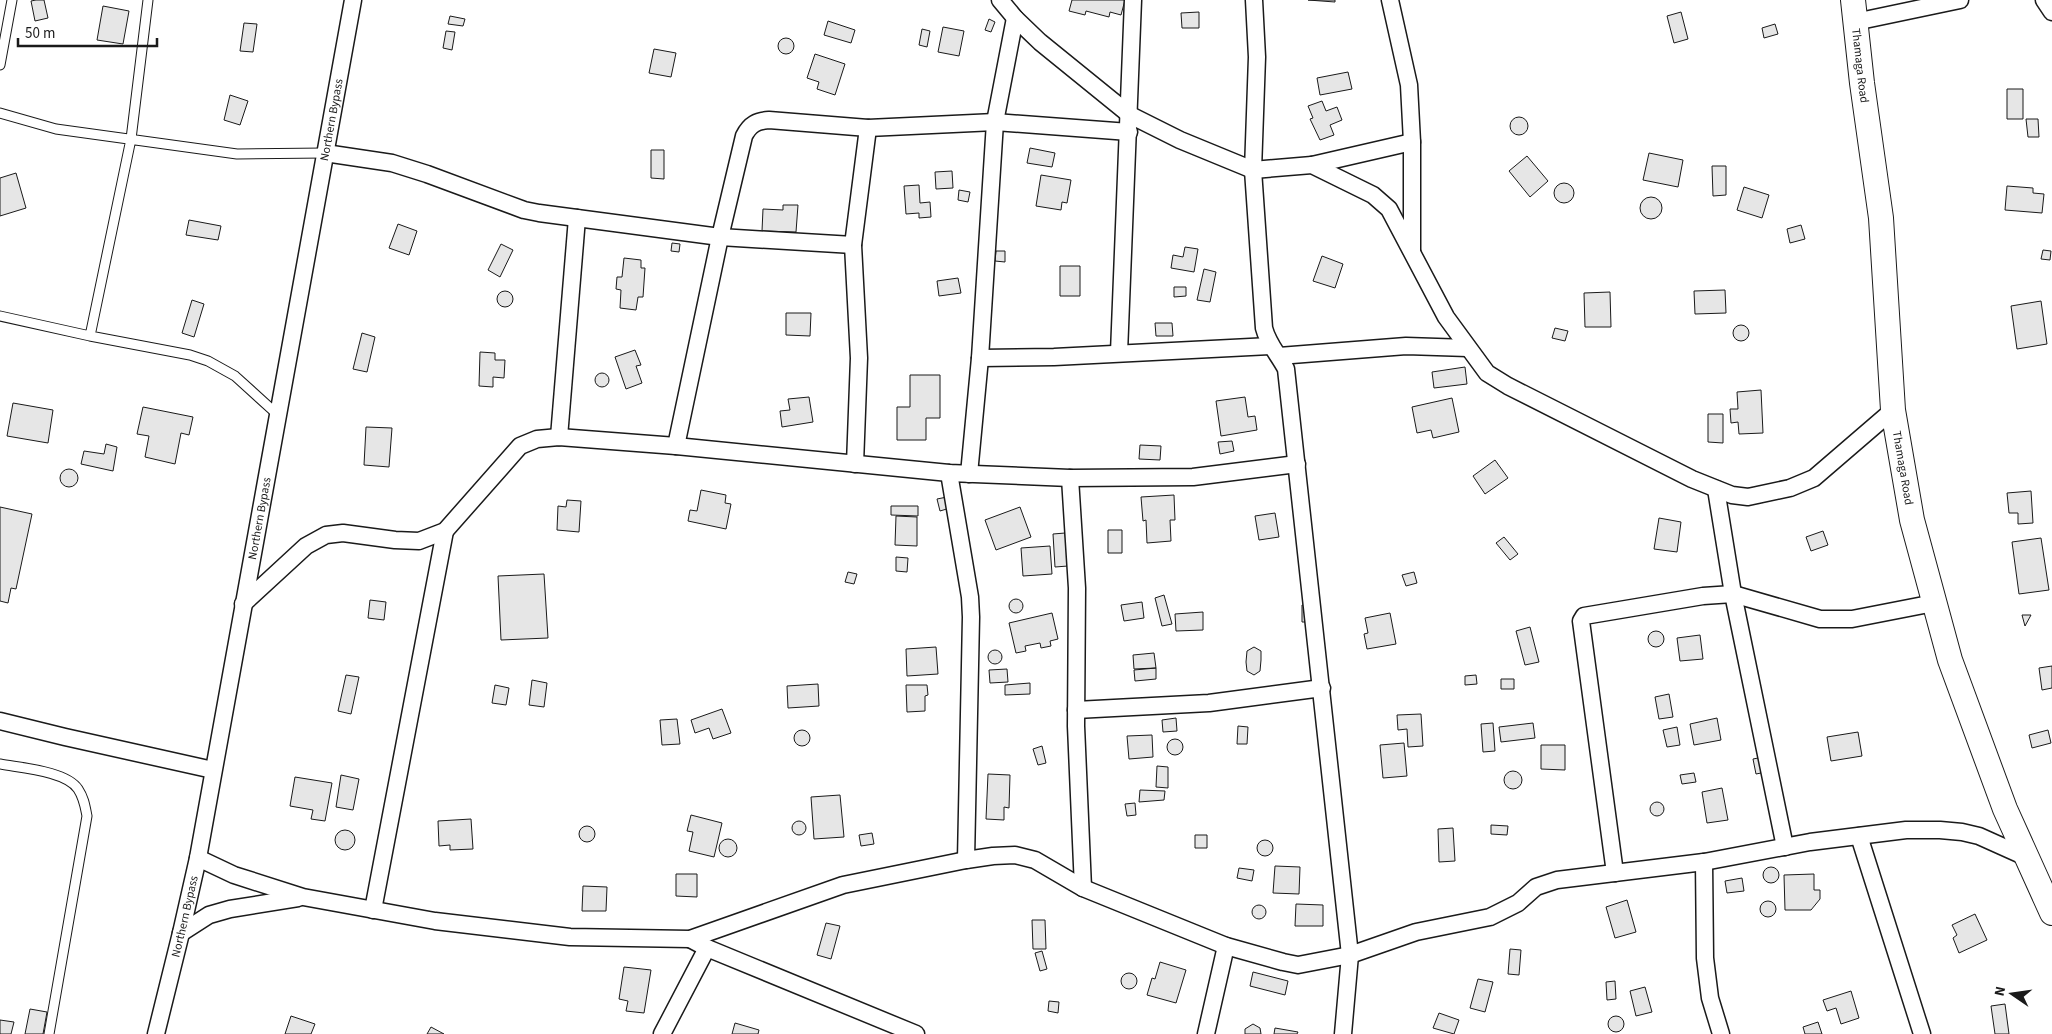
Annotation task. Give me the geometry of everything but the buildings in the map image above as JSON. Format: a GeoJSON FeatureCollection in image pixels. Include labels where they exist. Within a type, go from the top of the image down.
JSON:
{"type":"FeatureCollection","features":[{"type":"Feature","properties":{"kind":"main road","name":"Thamaga Road"},"geometry":{"type":"LineString","coordinates":[[1854,11],[1881,218],[1893,410],[1912,520],[1950,660],[2006,809],[2039,870],[2052,913]]}},
{"type":"Feature","properties":{"kind":"street","name":"Northern Bypass"},"geometry":{"type":"LineString","coordinates":[[156,1034],[182,934],[198,858],[353,0]]}},
{"type":"Feature","properties":{"kind":"street"},"geometry":{"type":"LineString","coordinates":[[1000,0],[1015,18],[1040,42],[1130,115],[1180,140],[1253,170],[1312,165],[1412,142]]}},
{"type":"Feature","properties":{"kind":"street"},"geometry":{"type":"LineString","coordinates":[[1119,353],[1130,115],[1133,0]]}},
{"type":"Feature","properties":{"kind":"street"},"geometry":{"type":"LineString","coordinates":[[1254,0],[1257,57],[1253,170],[1264,328],[1286,369],[1297,464],[1350,955],[1343,1034]]}},
{"type":"Feature","properties":{"kind":"street"},"geometry":{"type":"LineString","coordinates":[[1390,0],[1409,85],[1412,142],[1412,253]]}},
{"type":"Feature","properties":{"kind":"street"},"geometry":{"type":"LineString","coordinates":[[1854,11],[1960,0]]}},
{"type":"Feature","properties":{"kind":"street"},"geometry":{"type":"LineString","coordinates":[[2044,0],[2052,12]]}},
{"type":"Feature","properties":{"kind":"street"},"geometry":{"type":"LineString","coordinates":[[970,474],[980,358],[995,122],[1015,18]]}},
{"type":"Feature","properties":{"kind":"street"},"geometry":{"type":"LineString","coordinates":[[676,446],[720,237],[744,136],[749,127],[758,121],[770,120],[868,128],[995,122],[1129,132]]}},
{"type":"Feature","properties":{"kind":"street"},"geometry":{"type":"LineString","coordinates":[[855,464],[859,358],[853,245],[868,128]]}},
{"type":"Feature","properties":{"kind":"street"},"geometry":{"type":"LineString","coordinates":[[325,153],[392,163],[524,210],[720,237],[853,245]]}},
{"type":"Feature","properties":{"kind":"street"},"geometry":{"type":"LineString","coordinates":[[1312,165],[1374,195],[1389,209],[1446,317],[1487,372],[1508,386],[1716,489],[1732,495],[1748,497],[1783,490],[1814,478],[1893,410]]}},
{"type":"Feature","properties":{"kind":"street"},"geometry":{"type":"LineString","coordinates":[[559,437],[577,218]]}},
{"type":"Feature","properties":{"kind":"street"},"geometry":{"type":"LineString","coordinates":[[980,358],[1406,346],[1468,348]]}},
{"type":"Feature","properties":{"kind":"street"},"geometry":{"type":"LineString","coordinates":[[243,604],[306,546],[326,535],[343,533],[394,540],[420,541],[446,531],[520,446],[538,439],[559,437],[676,446],[949,473],[1070,478],[1194,478],[1297,464]]}},
{"type":"Feature","properties":{"kind":"street"},"geometry":{"type":"LineString","coordinates":[[949,473],[970,597],[971,617],[966,860]]}},
{"type":"Feature","properties":{"kind":"street"},"geometry":{"type":"LineString","coordinates":[[1070,478],[1076,588],[1076,710],[1083,888]]}},
{"type":"Feature","properties":{"kind":"street"},"geometry":{"type":"LineString","coordinates":[[1716,489],[1733,594],[1786,847]]}},
{"type":"Feature","properties":{"kind":"street"},"geometry":{"type":"LineString","coordinates":[[373,910],[446,531]]}},
{"type":"Feature","properties":{"kind":"street"},"geometry":{"type":"LineString","coordinates":[[1615,873],[1581,621],[1584,616],[1703,596],[1733,594],[1820,619],[1852,618],[1934,603]]}},
{"type":"Feature","properties":{"kind":"street"},"geometry":{"type":"LineString","coordinates":[[1076,710],[1209,703],[1322,688]]}},
{"type":"Feature","properties":{"kind":"street"},"geometry":{"type":"LineString","coordinates":[[0,720],[65,738],[213,770]]}},
{"type":"Feature","properties":{"kind":"street"},"geometry":{"type":"LineString","coordinates":[[198,858],[234,875],[303,897],[435,921],[570,937],[690,939],[843,885],[966,860],[1015,855],[1035,860],[1083,888],[1226,946],[1298,965],[1350,955],[1416,932],[1490,917],[1518,903],[1536,887],[1557,880],[1704,862],[1859,836],[1906,830],[1962,832],[1979,836],[2039,870]]}},
{"type":"Feature","properties":{"kind":"street"},"geometry":{"type":"LineString","coordinates":[[1859,836],[1922,1034]]}},
{"type":"Feature","properties":{"kind":"street"},"geometry":{"type":"LineString","coordinates":[[1704,862],[1706,958],[1710,998],[1721,1034]]}},
{"type":"Feature","properties":{"kind":"street"},"geometry":{"type":"LineString","coordinates":[[182,934],[209,915],[230,908],[303,897]]}},
{"type":"Feature","properties":{"kind":"street"},"geometry":{"type":"LineString","coordinates":[[690,939],[707,948],[916,1034]]}},
{"type":"Feature","properties":{"kind":"street"},"geometry":{"type":"LineString","coordinates":[[1206,1034],[1226,946]]}},
{"type":"Feature","properties":{"kind":"street"},"geometry":{"type":"LineString","coordinates":[[662,1034],[707,948]]}},
{"type":"Feature","properties":{"kind":"lane"},"geometry":{"type":"LineString","coordinates":[[0,65],[12,0]]}},
{"type":"Feature","properties":{"kind":"lane"},"geometry":{"type":"LineString","coordinates":[[90,336],[131,139],[148,0]]}},
{"type":"Feature","properties":{"kind":"lane"},"geometry":{"type":"LineString","coordinates":[[0,113],[56,129],[237,154],[325,153]]}},
{"type":"Feature","properties":{"kind":"lane"},"geometry":{"type":"LineString","coordinates":[[0,316],[90,336],[190,354],[208,361],[234,376],[278,414]]}},
{"type":"Feature","properties":{"kind":"lane"},"geometry":{"type":"LineString","coordinates":[[0,764],[62,776],[77,787],[85,802],[87,816],[49,1034]]}}]}
